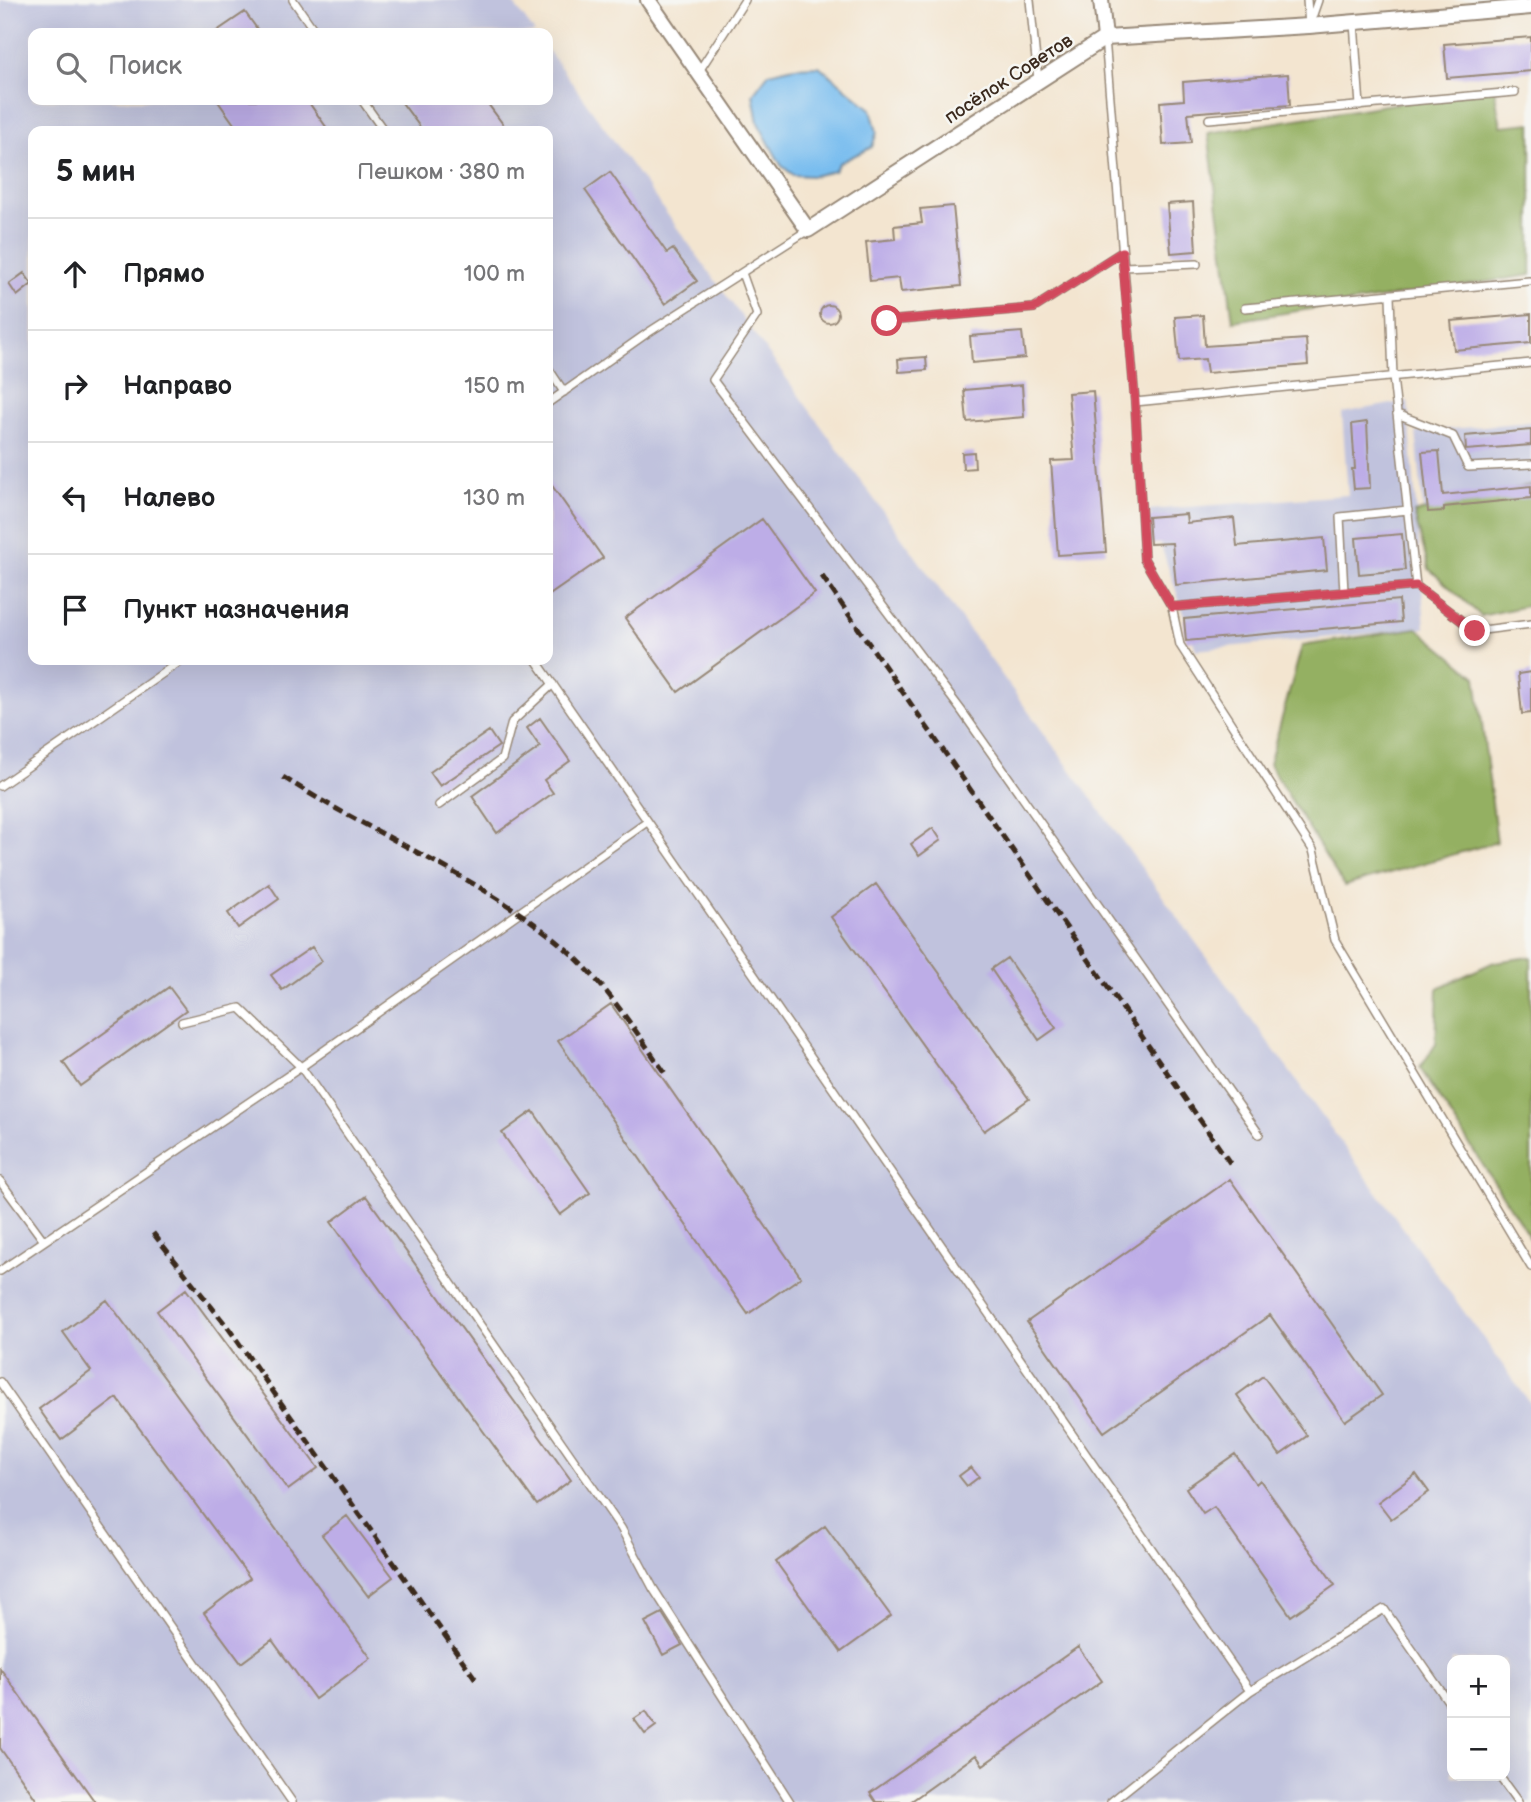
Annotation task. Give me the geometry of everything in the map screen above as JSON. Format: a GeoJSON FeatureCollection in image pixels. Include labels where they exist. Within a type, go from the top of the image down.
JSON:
{"type":"FeatureCollection","features":[{"type":"Feature","properties":{"kind":"street"},"geometry":{"type":"LineString","coordinates":[[648,0],[808,230]]}},
{"type":"Feature","properties":{"kind":"street"},"geometry":{"type":"LineString","coordinates":[[1101,0],[1105,38]]}},
{"type":"Feature","properties":{"kind":"street","name":"посёлок Советов"},"geometry":{"type":"LineString","coordinates":[[808,230],[1105,38],[1309,26],[1531,7]]}},
{"type":"Feature","properties":{"kind":"lane"},"geometry":{"type":"LineString","coordinates":[[293,0],[313,28]]}},
{"type":"Feature","properties":{"kind":"lane"},"geometry":{"type":"LineString","coordinates":[[698,72],[745,0]]}},
{"type":"Feature","properties":{"kind":"lane"},"geometry":{"type":"LineString","coordinates":[[1030,0],[1038,81]]}},
{"type":"Feature","properties":{"kind":"lane"},"geometry":{"type":"LineString","coordinates":[[1307,0],[1309,26]]}},
{"type":"Feature","properties":{"kind":"lane"},"geometry":{"type":"LineString","coordinates":[[1309,26],[1318,0]]}},
{"type":"Feature","properties":{"kind":"lane"},"geometry":{"type":"LineString","coordinates":[[1354,22],[1360,106]]}},
{"type":"Feature","properties":{"kind":"lane"},"geometry":{"type":"LineString","coordinates":[[1105,38],[1135,402],[1144,559],[1172,607],[1180,645],[1313,850],[1335,940],[1531,1267]]}},
{"type":"Feature","properties":{"kind":"lane"},"geometry":{"type":"LineString","coordinates":[[1209,120],[1515,92]]}},
{"type":"Feature","properties":{"kind":"lane"},"geometry":{"type":"LineString","coordinates":[[366,105],[380,126]]}},
{"type":"Feature","properties":{"kind":"lane"},"geometry":{"type":"LineString","coordinates":[[553,400],[646,334],[808,230]]}},
{"type":"Feature","properties":{"kind":"lane"},"geometry":{"type":"LineString","coordinates":[[887,321],[1034,308],[1122,252]]}},
{"type":"Feature","properties":{"kind":"lane"},"geometry":{"type":"LineString","coordinates":[[1124,267],[1198,264]]}},
{"type":"Feature","properties":{"kind":"lane"},"geometry":{"type":"LineString","coordinates":[[742,273],[757,315],[713,380],[961,710],[1259,1134]]}},
{"type":"Feature","properties":{"kind":"lane"},"geometry":{"type":"LineString","coordinates":[[1245,308],[1529,281]]}},
{"type":"Feature","properties":{"kind":"lane"},"geometry":{"type":"LineString","coordinates":[[1390,296],[1393,377],[1416,586]]}},
{"type":"Feature","properties":{"kind":"lane"},"geometry":{"type":"LineString","coordinates":[[1135,402],[1531,363]]}},
{"type":"Feature","properties":{"kind":"lane"},"geometry":{"type":"LineString","coordinates":[[553,376],[564,392]]}},
{"type":"Feature","properties":{"kind":"lane"},"geometry":{"type":"LineString","coordinates":[[1397,414],[1453,436],[1468,467],[1531,464]]}},
{"type":"Feature","properties":{"kind":"lane"},"geometry":{"type":"LineString","coordinates":[[1344,592],[1340,517],[1408,510]]}},
{"type":"Feature","properties":{"kind":"lane"},"geometry":{"type":"LineString","coordinates":[[1172,607],[1416,586],[1475,631],[1531,624]]}},
{"type":"Feature","properties":{"kind":"lane"},"geometry":{"type":"LineString","coordinates":[[0,786],[174,665]]}},
{"type":"Feature","properties":{"kind":"lane"},"geometry":{"type":"LineString","coordinates":[[540,665],[1250,1691]]}},
{"type":"Feature","properties":{"kind":"lane"},"geometry":{"type":"LineString","coordinates":[[439,805],[502,759],[512,722],[553,684]]}},
{"type":"Feature","properties":{"kind":"lane"},"geometry":{"type":"LineString","coordinates":[[0,1271],[301,1066],[647,822]]}},
{"type":"Feature","properties":{"kind":"lane"},"geometry":{"type":"LineString","coordinates":[[182,1022],[240,1008],[301,1066],[621,1528],[653,1588],[790,1802]]}},
{"type":"Feature","properties":{"kind":"lane"},"geometry":{"type":"LineString","coordinates":[[0,1181],[44,1241]]}},
{"type":"Feature","properties":{"kind":"lane"},"geometry":{"type":"LineString","coordinates":[[0,1382],[292,1802]]}},
{"type":"Feature","properties":{"kind":"lane"},"geometry":{"type":"LineString","coordinates":[[1111,1802],[1250,1691],[1384,1609],[1447,1700]]}},
{"type":"Feature","properties":{"kind":"lane"},"geometry":{"type":"LineString","coordinates":[[1503,1781],[1518,1802]]}},
{"type":"Feature","properties":{"kind":"shaded area"},"geometry":{"type":"Polygon","coordinates":[[[0,0],[511,0],[531,28],[28,28],[28,105],[553,105],[553,57],[1531,1404],[1531,1802],[0,1802],[0,0]]]}},
{"type":"Feature","properties":{"kind":"shaded area"},"geometry":{"type":"Polygon","coordinates":[[[1408,401],[1425,628],[1196,650],[1149,510],[1348,495],[1342,413],[1408,401]]]}},
{"type":"Feature","properties":{"kind":"shaded area"},"geometry":{"type":"Polygon","coordinates":[[[1531,422],[1531,508],[1424,518],[1416,432],[1531,422]]]}},
{"type":"Feature","properties":{"kind":"green space"},"geometry":{"type":"Polygon","coordinates":[[[1494,88],[1501,126],[1531,123],[1531,275],[1233,321],[1208,133],[1494,88]]]}},
{"type":"Feature","properties":{"kind":"green space"},"geometry":{"type":"Polygon","coordinates":[[[1531,485],[1531,605],[1481,616],[1429,569],[1414,513],[1531,485]]]}},
{"type":"Feature","properties":{"kind":"green space"},"geometry":{"type":"Polygon","coordinates":[[[1417,628],[1476,677],[1497,842],[1344,886],[1269,764],[1302,646],[1417,628]]]}},
{"type":"Feature","properties":{"kind":"green space"},"geometry":{"type":"Polygon","coordinates":[[[1531,957],[1531,1239],[1420,1068],[1436,1044],[1438,988],[1494,962],[1531,957]]]}},
{"type":"Feature","properties":{"kind":"water"},"geometry":{"type":"Polygon","coordinates":[[[819,66],[871,109],[877,132],[872,147],[839,163],[834,171],[813,176],[793,175],[781,165],[758,123],[753,94],[769,73],[794,67],[819,66]]]}},
{"type":"Feature","properties":{"kind":"building"},"geometry":{"type":"Polygon","coordinates":[[[245,12],[256,28],[221,28],[245,12]]]}},
{"type":"Feature","properties":{"kind":"building"},"geometry":{"type":"Polygon","coordinates":[[[1531,37],[1531,71],[1447,78],[1444,44],[1531,37]]]}},
{"type":"Feature","properties":{"kind":"building"},"geometry":{"type":"Polygon","coordinates":[[[1288,74],[1290,105],[1188,113],[1191,143],[1163,145],[1160,102],[1184,100],[1183,82],[1288,74]]]}},
{"type":"Feature","properties":{"kind":"building"},"geometry":{"type":"Polygon","coordinates":[[[221,105],[311,105],[325,126],[235,126],[221,105]]]}},
{"type":"Feature","properties":{"kind":"building"},"geometry":{"type":"Polygon","coordinates":[[[404,105],[489,105],[504,126],[419,126],[404,105]]]}},
{"type":"Feature","properties":{"kind":"building"},"geometry":{"type":"Polygon","coordinates":[[[610,172],[667,253],[673,249],[697,281],[665,304],[585,190],[610,172]]]}},
{"type":"Feature","properties":{"kind":"building"},"geometry":{"type":"Polygon","coordinates":[[[1193,202],[1196,251],[1171,253],[1167,204],[1193,202]]]}},
{"type":"Feature","properties":{"kind":"building"},"geometry":{"type":"Polygon","coordinates":[[[953,206],[961,286],[901,292],[899,278],[870,281],[866,242],[895,239],[894,226],[922,223],[920,209],[953,206]]]}},
{"type":"Feature","properties":{"kind":"building"},"geometry":{"type":"Polygon","coordinates":[[[24,273],[28,278],[28,287],[17,296],[9,284],[24,273]]]}},
{"type":"Feature","properties":{"kind":"building"},"geometry":{"type":"Polygon","coordinates":[[[829,305],[835,308],[838,314],[835,320],[829,323],[823,320],[820,314],[823,308],[829,305]]]}},
{"type":"Feature","properties":{"kind":"building"},"geometry":{"type":"Polygon","coordinates":[[[1531,314],[1531,343],[1454,350],[1451,321],[1531,314]]]}},
{"type":"Feature","properties":{"kind":"building"},"geometry":{"type":"Polygon","coordinates":[[[1203,315],[1205,346],[1306,339],[1308,365],[1207,373],[1205,359],[1179,361],[1175,317],[1203,315]]]}},
{"type":"Feature","properties":{"kind":"building"},"geometry":{"type":"Polygon","coordinates":[[[1022,332],[1025,358],[972,363],[970,336],[1022,332]]]}},
{"type":"Feature","properties":{"kind":"building"},"geometry":{"type":"Polygon","coordinates":[[[926,357],[927,370],[899,372],[898,359],[926,357]]]}},
{"type":"Feature","properties":{"kind":"building"},"geometry":{"type":"Polygon","coordinates":[[[1022,385],[1024,417],[967,422],[964,390],[1022,385]]]}},
{"type":"Feature","properties":{"kind":"building"},"geometry":{"type":"Polygon","coordinates":[[[1093,391],[1106,552],[1058,555],[1051,461],[1074,460],[1068,393],[1093,391]]]}},
{"type":"Feature","properties":{"kind":"building"},"geometry":{"type":"Polygon","coordinates":[[[1367,422],[1370,488],[1354,489],[1352,424],[1367,422]]]}},
{"type":"Feature","properties":{"kind":"building"},"geometry":{"type":"Polygon","coordinates":[[[1531,430],[1531,445],[1466,450],[1465,436],[1531,430]]]}},
{"type":"Feature","properties":{"kind":"building"},"geometry":{"type":"Polygon","coordinates":[[[1439,451],[1443,495],[1531,486],[1531,498],[1444,507],[1444,511],[1428,512],[1422,452],[1439,451]]]}},
{"type":"Feature","properties":{"kind":"building"},"geometry":{"type":"Polygon","coordinates":[[[974,452],[975,468],[963,469],[962,453],[974,452]]]}},
{"type":"Feature","properties":{"kind":"building"},"geometry":{"type":"Polygon","coordinates":[[[553,487],[603,558],[553,593],[553,487]]]}},
{"type":"Feature","properties":{"kind":"building"},"geometry":{"type":"Polygon","coordinates":[[[1186,514],[1187,523],[1234,518],[1237,546],[1324,538],[1327,570],[1176,585],[1172,543],[1150,544],[1148,517],[1186,514]]]}},
{"type":"Feature","properties":{"kind":"building"},"geometry":{"type":"Polygon","coordinates":[[[762,519],[815,593],[678,692],[625,618],[762,519]]]}},
{"type":"Feature","properties":{"kind":"building"},"geometry":{"type":"Polygon","coordinates":[[[1402,534],[1405,570],[1359,574],[1356,538],[1402,534]]]}},
{"type":"Feature","properties":{"kind":"building"},"geometry":{"type":"Polygon","coordinates":[[[1399,600],[1401,622],[1186,641],[1184,619],[1399,600]]]}},
{"type":"Feature","properties":{"kind":"building"},"geometry":{"type":"Polygon","coordinates":[[[1531,672],[1531,713],[1522,714],[1518,674],[1531,672]]]}},
{"type":"Feature","properties":{"kind":"building"},"geometry":{"type":"Polygon","coordinates":[[[540,718],[570,761],[544,780],[553,793],[497,833],[472,796],[540,747],[527,728],[540,718]]]}},
{"type":"Feature","properties":{"kind":"building"},"geometry":{"type":"Polygon","coordinates":[[[489,731],[499,746],[440,786],[430,772],[489,731]]]}},
{"type":"Feature","properties":{"kind":"building"},"geometry":{"type":"Polygon","coordinates":[[[933,828],[941,840],[919,856],[911,844],[933,828]]]}},
{"type":"Feature","properties":{"kind":"building"},"geometry":{"type":"Polygon","coordinates":[[[269,884],[279,899],[238,928],[228,913],[269,884]]]}},
{"type":"Feature","properties":{"kind":"building"},"geometry":{"type":"Polygon","coordinates":[[[876,884],[1029,1099],[984,1131],[831,917],[876,884]]]}},
{"type":"Feature","properties":{"kind":"building"},"geometry":{"type":"Polygon","coordinates":[[[312,947],[322,961],[282,990],[271,975],[312,947]]]}},
{"type":"Feature","properties":{"kind":"building"},"geometry":{"type":"Polygon","coordinates":[[[1007,958],[1056,1028],[1039,1040],[991,969],[1007,958]]]}},
{"type":"Feature","properties":{"kind":"building"},"geometry":{"type":"Polygon","coordinates":[[[169,987],[186,1010],[80,1086],[63,1062],[169,987]]]}},
{"type":"Feature","properties":{"kind":"building"},"geometry":{"type":"Polygon","coordinates":[[[611,1004],[801,1277],[748,1314],[558,1041],[611,1004]]]}},
{"type":"Feature","properties":{"kind":"building"},"geometry":{"type":"Polygon","coordinates":[[[533,1111],[590,1193],[560,1215],[502,1133],[533,1111]]]}},
{"type":"Feature","properties":{"kind":"building"},"geometry":{"type":"Polygon","coordinates":[[[1230,1179],[1382,1395],[1345,1421],[1270,1315],[1104,1432],[1027,1322],[1230,1179]]]}},
{"type":"Feature","properties":{"kind":"building"},"geometry":{"type":"Polygon","coordinates":[[[366,1196],[571,1480],[537,1505],[331,1222],[366,1196]]]}},
{"type":"Feature","properties":{"kind":"building"},"geometry":{"type":"Polygon","coordinates":[[[186,1289],[318,1468],[288,1490],[157,1311],[186,1289]]]}},
{"type":"Feature","properties":{"kind":"building"},"geometry":{"type":"Polygon","coordinates":[[[107,1300],[371,1658],[315,1699],[272,1640],[241,1663],[204,1613],[250,1578],[117,1398],[61,1440],[39,1409],[91,1371],[63,1332],[107,1300]]]}},
{"type":"Feature","properties":{"kind":"building"},"geometry":{"type":"Polygon","coordinates":[[[1263,1376],[1307,1436],[1280,1455],[1237,1395],[1263,1376]]]}},
{"type":"Feature","properties":{"kind":"building"},"geometry":{"type":"Polygon","coordinates":[[[1235,1454],[1256,1484],[1260,1480],[1335,1585],[1291,1616],[1214,1507],[1203,1514],[1186,1488],[1235,1454]]]}},
{"type":"Feature","properties":{"kind":"building"},"geometry":{"type":"Polygon","coordinates":[[[971,1467],[979,1477],[967,1486],[959,1476],[971,1467]]]}},
{"type":"Feature","properties":{"kind":"building"},"geometry":{"type":"Polygon","coordinates":[[[1416,1474],[1429,1492],[1391,1519],[1378,1502],[1416,1474]]]}},
{"type":"Feature","properties":{"kind":"building"},"geometry":{"type":"Polygon","coordinates":[[[347,1516],[393,1577],[368,1596],[322,1535],[347,1516]]]}},
{"type":"Feature","properties":{"kind":"building"},"geometry":{"type":"Polygon","coordinates":[[[825,1526],[891,1616],[841,1652],[776,1562],[825,1526]]]}},
{"type":"Feature","properties":{"kind":"building"},"geometry":{"type":"Polygon","coordinates":[[[662,1613],[682,1645],[663,1655],[645,1622],[662,1613]]]}},
{"type":"Feature","properties":{"kind":"building"},"geometry":{"type":"Polygon","coordinates":[[[1078,1647],[1102,1681],[983,1765],[976,1755],[910,1802],[876,1802],[870,1793],[1078,1647]]]}},
{"type":"Feature","properties":{"kind":"building"},"geometry":{"type":"Polygon","coordinates":[[[0,1668],[95,1802],[38,1802],[0,1748],[0,1668]]]}},
{"type":"Feature","properties":{"kind":"building"},"geometry":{"type":"Polygon","coordinates":[[[646,1711],[656,1726],[645,1734],[634,1719],[646,1711]]]}},
{"type":"Feature","properties":{"kind":"railway"},"geometry":{"type":"LineString","coordinates":[[822,576],[1232,1166]]}},
{"type":"Feature","properties":{"kind":"railway"},"geometry":{"type":"LineString","coordinates":[[283,777],[463,878],[533,922],[565,948],[594,977],[667,1076]]}},
{"type":"Feature","properties":{"kind":"railway"},"geometry":{"type":"LineString","coordinates":[[153,1233],[229,1329],[477,1681]]}},
{"type":"Feature","properties":{"kind":"route"},"geometry":{"type":"LineString","coordinates":[[887,321],[1034,308],[1122,252],[1135,402],[1144,559],[1172,607],[1416,586],[1475,631]]}}]}
